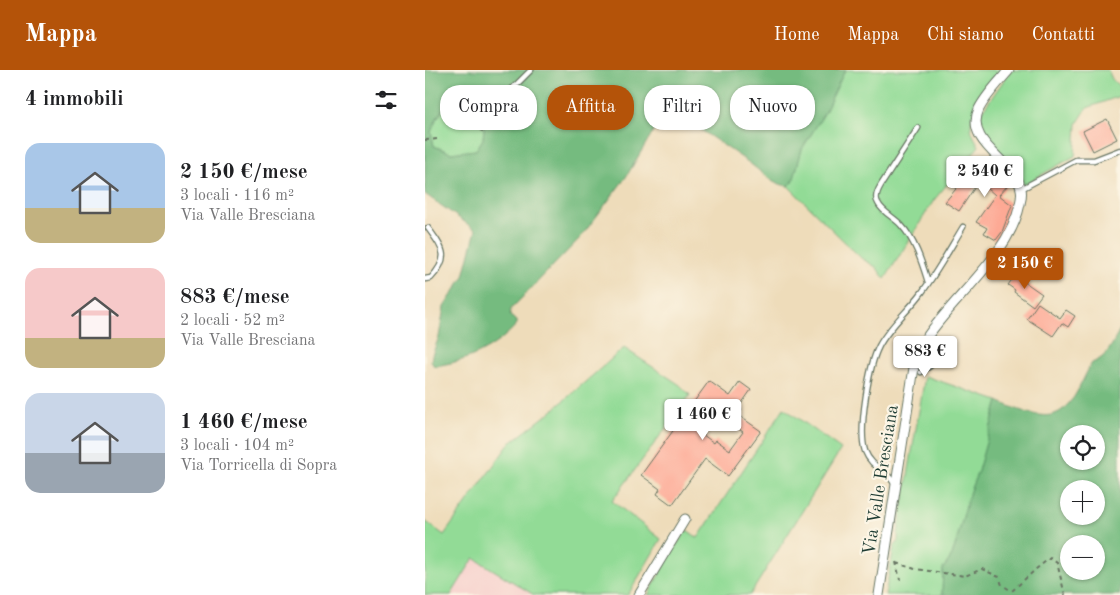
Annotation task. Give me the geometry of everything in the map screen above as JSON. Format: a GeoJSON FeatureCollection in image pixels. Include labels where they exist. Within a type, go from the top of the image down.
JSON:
{"type":"FeatureCollection","features":[{"type":"Feature","properties":{"kind":"street"},"geometry":{"type":"LineString","coordinates":[[1009,70],[979,110],[976,120],[977,129],[983,141],[1013,174],[1021,188]]}},
{"type":"Feature","properties":{"kind":"street","name":"Via Valle Bresciana"},"geometry":{"type":"LineString","coordinates":[[879,595],[915,361],[924,342],[936,326],[1000,249],[1010,232],[1020,205],[1021,188]]}},
{"type":"Feature","properties":{"kind":"street"},"geometry":{"type":"LineString","coordinates":[[639,595],[685,519]]}},
{"type":"Feature","properties":{"kind":"lane"},"geometry":{"type":"LineString","coordinates":[[516,85],[531,70]]}},
{"type":"Feature","properties":{"kind":"lane"},"geometry":{"type":"LineString","coordinates":[[918,128],[881,185],[877,193],[877,199],[878,204],[902,225],[920,260],[928,282]]}},
{"type":"Feature","properties":{"kind":"lane"},"geometry":{"type":"LineString","coordinates":[[1021,188],[1076,160],[1094,160],[1120,150]]}},
{"type":"Feature","properties":{"kind":"lane"},"geometry":{"type":"LineString","coordinates":[[896,488],[891,478],[875,466],[865,451],[862,442],[865,407],[872,368],[879,346],[928,282],[963,227]]}},
{"type":"Feature","properties":{"kind":"lane"},"geometry":{"type":"LineString","coordinates":[[425,279],[431,278],[441,266],[443,255],[438,241],[428,228]]}},
{"type":"Feature","properties":{"kind":"lane"},"geometry":{"type":"LineString","coordinates":[[921,372],[930,366]]}},
{"type":"Feature","properties":{"kind":"path"},"geometry":{"type":"LineString","coordinates":[[425,140],[438,139]]}},
{"type":"Feature","properties":{"kind":"path"},"geometry":{"type":"LineString","coordinates":[[896,563],[965,576],[982,570],[999,577],[1002,585],[1013,591],[1030,574],[1051,558],[1057,563],[1065,595]]}},
{"type":"Feature","properties":{"kind":"shaded area"},"geometry":{"type":"Polygon","coordinates":[[[474,558],[534,595],[451,595],[474,558]]]}},
{"type":"Feature","properties":{"kind":"green space"},"geometry":{"type":"Polygon","coordinates":[[[425,70],[845,70],[825,112],[815,128],[815,85],[730,85],[730,130],[814,130],[802,149],[793,182],[788,186],[772,180],[702,130],[720,130],[720,85],[644,85],[644,130],[654,130],[626,177],[581,237],[511,309],[510,316],[517,321],[517,324],[499,341],[479,353],[469,358],[434,366],[431,361],[432,355],[439,337],[444,307],[464,276],[476,230],[425,194],[425,70]]]}},
{"type":"Feature","properties":{"kind":"green space"},"geometry":{"type":"Polygon","coordinates":[[[845,70],[1003,70],[978,105],[971,121],[973,135],[979,146],[934,200],[885,279],[876,267],[861,258],[788,186],[793,182],[802,149],[825,112],[845,70]]]}},
{"type":"Feature","properties":{"kind":"green space"},"geometry":{"type":"Polygon","coordinates":[[[1011,70],[1108,70],[1112,79],[1120,87],[1120,96],[1087,108],[1077,124],[1075,156],[1023,185],[981,135],[979,120],[983,110],[1011,70]]]}},
{"type":"Feature","properties":{"kind":"green space"},"geometry":{"type":"Polygon","coordinates":[[[440,114],[440,130],[484,130],[483,139],[476,150],[451,153],[434,146],[431,132],[440,114]]]}},
{"type":"Feature","properties":{"kind":"green space"},"geometry":{"type":"Polygon","coordinates":[[[1120,330],[1120,595],[942,595],[943,569],[952,556],[998,401],[1036,415],[1051,415],[1060,412],[1074,397],[1092,363],[1106,354],[1120,330]]]}},
{"type":"Feature","properties":{"kind":"green space"},"geometry":{"type":"Polygon","coordinates":[[[624,348],[680,385],[690,395],[612,501],[661,539],[628,595],[534,595],[474,558],[451,595],[425,595],[425,521],[444,535],[509,444],[553,410],[624,348]]]}},
{"type":"Feature","properties":{"kind":"green space"},"geometry":{"type":"Polygon","coordinates":[[[925,376],[998,401],[952,556],[943,569],[942,595],[885,595],[894,547],[898,542],[925,376]]]}},
{"type":"Feature","properties":{"kind":"green space"},"geometry":{"type":"Polygon","coordinates":[[[784,408],[841,449],[750,595],[648,595],[674,548],[687,530],[698,538],[784,408]]]}},
{"type":"Feature","properties":{"kind":"building"},"geometry":{"type":"Polygon","coordinates":[[[1107,119],[1117,139],[1093,151],[1083,131],[1107,119]]]}},
{"type":"Feature","properties":{"kind":"building"},"geometry":{"type":"Polygon","coordinates":[[[982,158],[996,169],[993,173],[1008,185],[999,195],[1012,205],[1002,232],[996,240],[984,233],[987,228],[976,222],[995,195],[979,181],[959,211],[945,202],[982,158]]]}},
{"type":"Feature","properties":{"kind":"building"},"geometry":{"type":"Polygon","coordinates":[[[1017,273],[1024,277],[1022,280],[1042,294],[1033,306],[1014,292],[1015,290],[1008,285],[1017,273]]]}},
{"type":"Feature","properties":{"kind":"building"},"geometry":{"type":"Polygon","coordinates":[[[1038,303],[1060,318],[1066,310],[1075,316],[1068,327],[1062,323],[1053,336],[1027,319],[1038,303]]]}},
{"type":"Feature","properties":{"kind":"building"},"geometry":{"type":"Polygon","coordinates":[[[709,381],[730,396],[740,382],[751,390],[739,407],[742,410],[738,415],[761,431],[728,476],[705,459],[672,505],[657,494],[660,489],[641,475],[709,381]],[[710,409],[695,429],[714,443],[716,440],[730,450],[743,432],[710,409]]]}}]}
